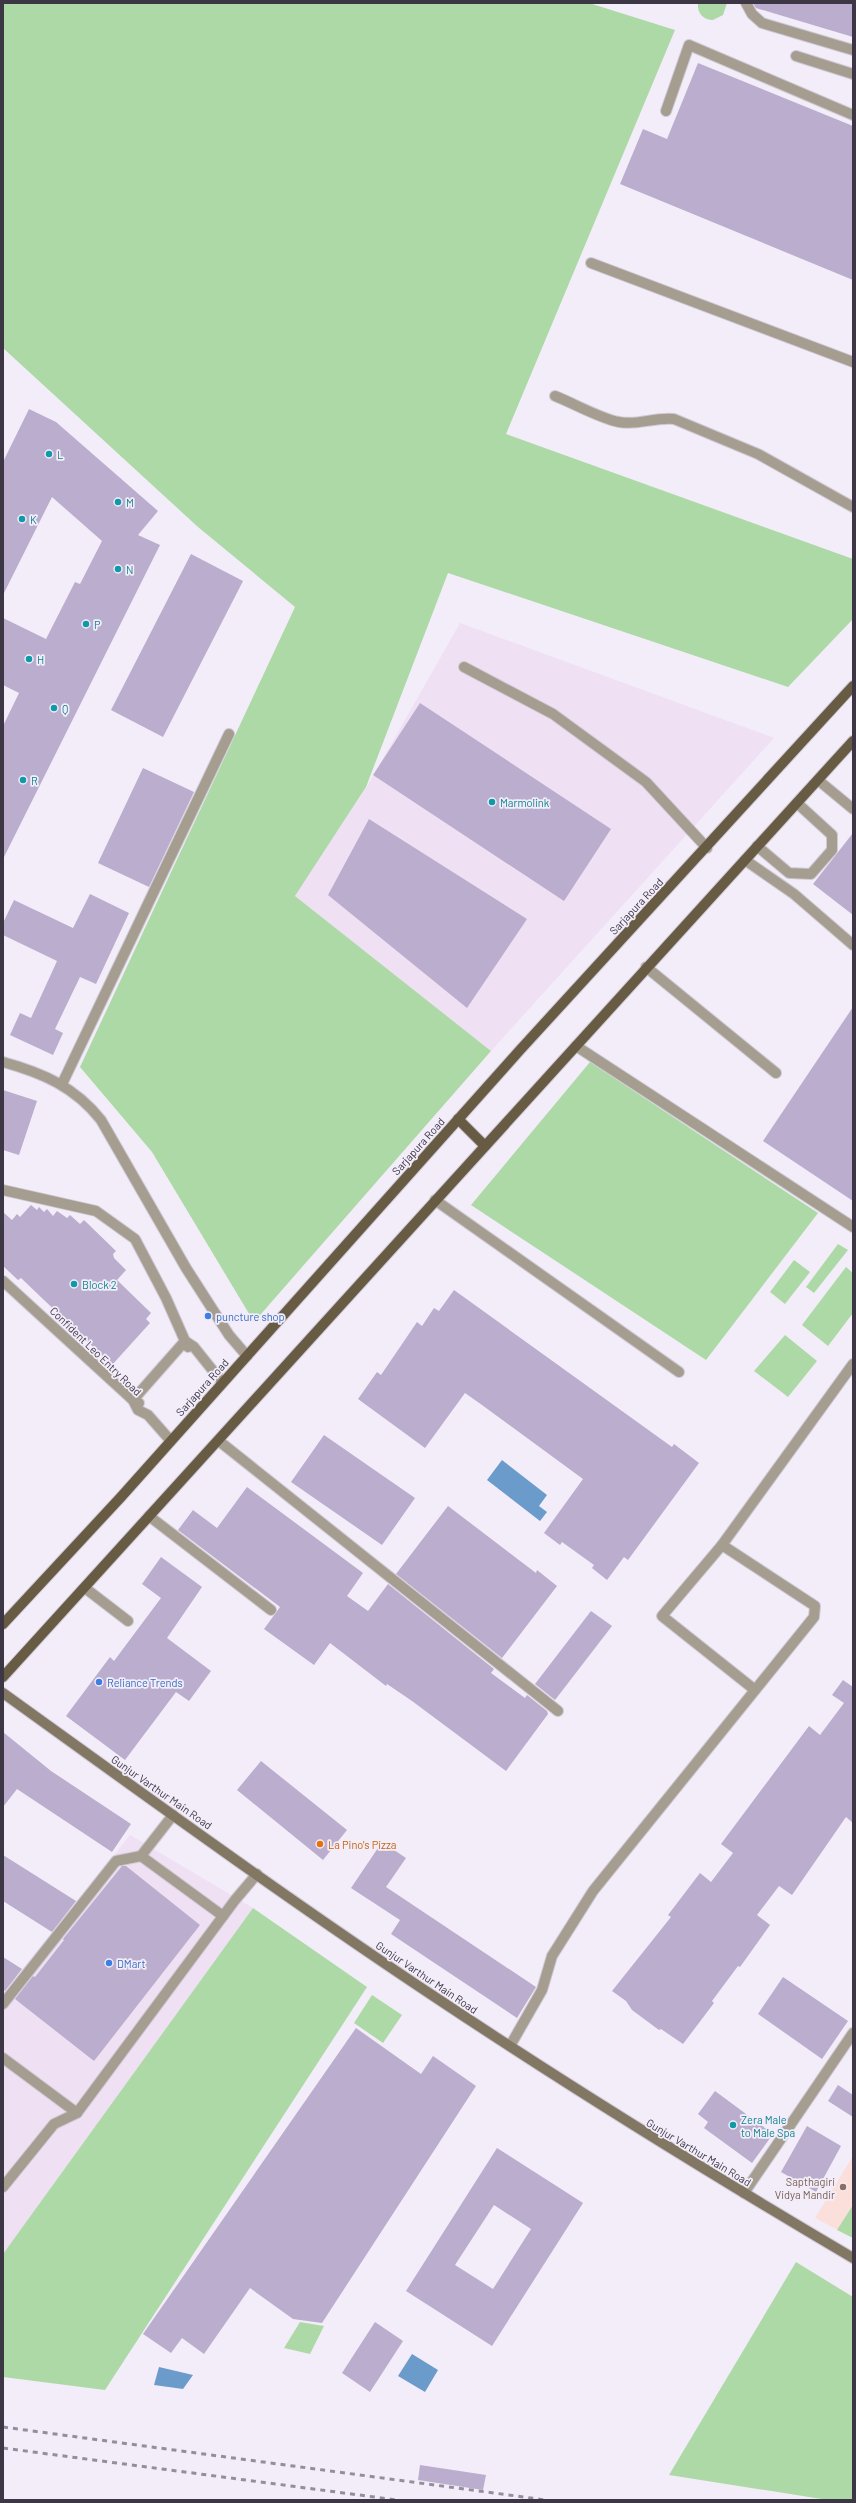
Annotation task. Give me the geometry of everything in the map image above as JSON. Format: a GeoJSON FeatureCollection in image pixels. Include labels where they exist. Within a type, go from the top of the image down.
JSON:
{"type":"FeatureCollection","features":[{"type":"Feature","properties":{"kind":"main road","name":"Sarjapura Road"},"geometry":{"type":"LineString","coordinates":[[3,1624],[121,1497],[170,1440],[247,1356],[458,1119],[853,686]]}},
{"type":"Feature","properties":{"kind":"main road"},"geometry":{"type":"LineString","coordinates":[[3,1677],[219,1441],[646,967],[853,741]]}},
{"type":"Feature","properties":{"kind":"main road"},"geometry":{"type":"LineString","coordinates":[[458,1119],[485,1146]]}},
{"type":"Feature","properties":{"kind":"main road","name":"Gunjur Varthur Main Road"},"geometry":{"type":"LineString","coordinates":[[3,1693],[172,1815],[396,1971],[642,2132],[853,2258]]}},
{"type":"Feature","properties":{"kind":"street"},"geometry":{"type":"LineString","coordinates":[[746,3],[752,14],[762,23],[853,50]]}},
{"type":"Feature","properties":{"kind":"street"},"geometry":{"type":"LineString","coordinates":[[666,111],[689,45],[853,115]]}},
{"type":"Feature","properties":{"kind":"street"},"geometry":{"type":"LineString","coordinates":[[796,56],[853,74]]}},
{"type":"Feature","properties":{"kind":"street"},"geometry":{"type":"LineString","coordinates":[[591,263],[853,362]]}},
{"type":"Feature","properties":{"kind":"street"},"geometry":{"type":"LineString","coordinates":[[555,396],[618,422],[636,423],[659,417],[674,419],[758,454],[853,507]]}},
{"type":"Feature","properties":{"kind":"street"},"geometry":{"type":"LineString","coordinates":[[464,667],[553,714],[646,782],[706,848]]}},
{"type":"Feature","properties":{"kind":"street"},"geometry":{"type":"LineString","coordinates":[[62,1084],[229,734]]}},
{"type":"Feature","properties":{"kind":"street"},"geometry":{"type":"LineString","coordinates":[[818,780],[853,809]]}},
{"type":"Feature","properties":{"kind":"street"},"geometry":{"type":"LineString","coordinates":[[757,846],[789,873],[811,874],[832,850],[832,835],[797,803]]}},
{"type":"Feature","properties":{"kind":"street"},"geometry":{"type":"LineString","coordinates":[[745,860],[818,913],[853,945]]}},
{"type":"Feature","properties":{"kind":"street"},"geometry":{"type":"LineString","coordinates":[[646,967],[776,1073]]}},
{"type":"Feature","properties":{"kind":"street"},"geometry":{"type":"LineString","coordinates":[[576,1046],[853,1226]]}},
{"type":"Feature","properties":{"kind":"street"},"geometry":{"type":"LineString","coordinates":[[3,1062],[45,1075],[62,1084],[90,1105],[105,1127],[186,1268],[229,1335],[247,1356]]}},
{"type":"Feature","properties":{"kind":"street"},"geometry":{"type":"LineString","coordinates":[[3,1190],[96,1211],[134,1239],[166,1298],[185,1341],[194,1347],[201,1358],[222,1382]]}},
{"type":"Feature","properties":{"kind":"street"},"geometry":{"type":"LineString","coordinates":[[435,1200],[679,1372]]}},
{"type":"Feature","properties":{"kind":"street","name":"Confident Leo Entry Road"},"geometry":{"type":"LineString","coordinates":[[3,1280],[133,1400],[138,1410],[148,1415],[170,1440]]}},
{"type":"Feature","properties":{"kind":"street"},"geometry":{"type":"LineString","coordinates":[[133,1400],[185,1341]]}},
{"type":"Feature","properties":{"kind":"street"},"geometry":{"type":"LineString","coordinates":[[754,1690],[662,1616],[722,1545],[853,1364]]}},
{"type":"Feature","properties":{"kind":"street"},"geometry":{"type":"LineString","coordinates":[[219,1441],[558,1711]]}},
{"type":"Feature","properties":{"kind":"street"},"geometry":{"type":"LineString","coordinates":[[149,1516],[271,1610]]}},
{"type":"Feature","properties":{"kind":"street"},"geometry":{"type":"LineString","coordinates":[[510,2046],[542,1990],[552,1956],[593,1891],[814,1617],[814,1606],[722,1545]]}},
{"type":"Feature","properties":{"kind":"street"},"geometry":{"type":"LineString","coordinates":[[85,1588],[128,1621]]}},
{"type":"Feature","properties":{"kind":"street"},"geometry":{"type":"LineString","coordinates":[[3,2004],[116,1861],[141,1856],[172,1815]]}},
{"type":"Feature","properties":{"kind":"street"},"geometry":{"type":"LineString","coordinates":[[141,1856],[223,1916]]}},
{"type":"Feature","properties":{"kind":"street"},"geometry":{"type":"LineString","coordinates":[[3,2187],[54,2124],[77,2113],[223,1916],[257,1874]]}},
{"type":"Feature","properties":{"kind":"street"},"geometry":{"type":"LineString","coordinates":[[744,2193],[853,2033]]}},
{"type":"Feature","properties":{"kind":"street"},"geometry":{"type":"LineString","coordinates":[[3,2058],[77,2113]]}},
{"type":"Feature","properties":{"kind":"shaded area"},"geometry":{"type":"Polygon","coordinates":[[[460,623],[774,738],[491,1051],[295,896],[369,783],[460,623]]]}},
{"type":"Feature","properties":{"kind":"shaded area"},"geometry":{"type":"Polygon","coordinates":[[[130,1835],[253,1908],[3,2254],[3,1998],[130,1835]]]}},
{"type":"Feature","properties":{"kind":"shaded area","name":"Sapthagiri Vidya Mandir"},"geometry":{"type":"Polygon","coordinates":[[[853,2156],[853,2238],[815,2218],[853,2156]]]}},
{"type":"Feature","properties":{"kind":"green space"},"geometry":{"type":"Polygon","coordinates":[[[3,3],[589,3],[675,30],[506,434],[853,559],[853,619],[788,687],[448,573],[366,787],[295,896],[491,1051],[254,1322],[152,1152],[80,1067],[295,607],[198,527],[3,348],[3,3]]]}},
{"type":"Feature","properties":{"kind":"green space"},"geometry":{"type":"Polygon","coordinates":[[[698,3],[727,3],[723,15],[713,20],[709,20],[701,15],[698,3]]]}},
{"type":"Feature","properties":{"kind":"green space"},"geometry":{"type":"Polygon","coordinates":[[[590,1062],[818,1213],[706,1360],[471,1205],[590,1062]]]}},
{"type":"Feature","properties":{"kind":"green space"},"geometry":{"type":"Polygon","coordinates":[[[838,1244],[848,1250],[814,1293],[806,1287],[838,1244]]]}},
{"type":"Feature","properties":{"kind":"green space"},"geometry":{"type":"Polygon","coordinates":[[[794,1260],[810,1272],[785,1304],[770,1292],[794,1260]]]}},
{"type":"Feature","properties":{"kind":"green space"},"geometry":{"type":"Polygon","coordinates":[[[846,1267],[853,1273],[853,1313],[828,1346],[802,1325],[846,1267]]]}},
{"type":"Feature","properties":{"kind":"green space"},"geometry":{"type":"Polygon","coordinates":[[[785,1335],[817,1361],[788,1397],[754,1371],[785,1335]]]}},
{"type":"Feature","properties":{"kind":"green space"},"geometry":{"type":"Polygon","coordinates":[[[253,1908],[367,1987],[105,2390],[3,2377],[3,2254],[253,1908]]]}},
{"type":"Feature","properties":{"kind":"green space"},"geometry":{"type":"Polygon","coordinates":[[[372,1995],[402,2015],[383,2043],[354,2023],[372,1995]]]}},
{"type":"Feature","properties":{"kind":"green space"},"geometry":{"type":"Polygon","coordinates":[[[853,2205],[853,2238],[837,2230],[853,2205]]]}},
{"type":"Feature","properties":{"kind":"green space"},"geometry":{"type":"Polygon","coordinates":[[[796,2262],[853,2297],[853,2500],[828,2500],[669,2475],[796,2262]]]}},
{"type":"Feature","properties":{"kind":"green space"},"geometry":{"type":"Polygon","coordinates":[[[300,2322],[324,2326],[310,2354],[284,2348],[300,2322]]]}},
{"type":"Feature","properties":{"kind":"water"},"geometry":{"type":"Polygon","coordinates":[[[502,1460],[547,1495],[539,1506],[547,1512],[540,1521],[487,1480],[502,1460]]]}},
{"type":"Feature","properties":{"kind":"water"},"geometry":{"type":"Polygon","coordinates":[[[412,2354],[438,2370],[425,2392],[398,2376],[412,2354]]]}},
{"type":"Feature","properties":{"kind":"water"},"geometry":{"type":"Polygon","coordinates":[[[159,2367],[193,2375],[183,2389],[154,2385],[159,2367]]]}},
{"type":"Feature","properties":{"kind":"building"},"geometry":{"type":"Polygon","coordinates":[[[753,3],[853,3],[853,37],[756,8],[753,3]]]}},
{"type":"Feature","properties":{"kind":"building"},"geometry":{"type":"Polygon","coordinates":[[[698,63],[853,126],[853,280],[620,184],[643,129],[667,139],[698,63]]]}},
{"type":"Feature","properties":{"kind":"building"},"geometry":{"type":"Polygon","coordinates":[[[29,409],[56,422],[158,511],[138,535],[160,545],[3,859],[3,726],[19,693],[3,685],[3,618],[46,639],[75,582],[80,584],[102,541],[52,497],[3,595],[3,462],[29,409]]]}},
{"type":"Feature","properties":{"kind":"building"},"geometry":{"type":"Polygon","coordinates":[[[191,554],[243,581],[163,737],[111,710],[191,554]]]}},
{"type":"Feature","properties":{"kind":"building","name":"Marmolink"},"geometry":{"type":"Polygon","coordinates":[[[420,703],[611,829],[564,901],[373,775],[420,703]]]}},
{"type":"Feature","properties":{"kind":"building"},"geometry":{"type":"Polygon","coordinates":[[[143,768],[194,792],[149,887],[98,863],[143,768]]]}},
{"type":"Feature","properties":{"kind":"building"},"geometry":{"type":"Polygon","coordinates":[[[369,819],[527,919],[467,1008],[328,895],[369,819]]]}},
{"type":"Feature","properties":{"kind":"building"},"geometry":{"type":"Polygon","coordinates":[[[853,833],[853,915],[813,884],[853,833]]]}},
{"type":"Feature","properties":{"kind":"building"},"geometry":{"type":"Polygon","coordinates":[[[90,894],[129,913],[96,984],[80,977],[55,1029],[63,1033],[53,1055],[10,1035],[20,1013],[31,1018],[57,961],[3,935],[3,923],[14,900],[73,928],[90,894]]]}},
{"type":"Feature","properties":{"kind":"building"},"geometry":{"type":"Polygon","coordinates":[[[853,1007],[853,1201],[763,1141],[853,1007]]]}},
{"type":"Feature","properties":{"kind":"building"},"geometry":{"type":"Polygon","coordinates":[[[3,1090],[37,1101],[19,1155],[3,1150],[3,1090]]]}},
{"type":"Feature","properties":{"kind":"building","name":"Block 2"},"geometry":{"type":"Polygon","coordinates":[[[31,1205],[37,1210],[39,1207],[44,1212],[47,1209],[53,1216],[57,1211],[67,1218],[70,1215],[80,1224],[84,1220],[116,1251],[113,1254],[114,1258],[126,1270],[117,1280],[151,1313],[146,1319],[150,1323],[112,1365],[21,1278],[18,1280],[3,1266],[3,1212],[12,1220],[17,1214],[20,1217],[31,1205]]]}},
{"type":"Feature","properties":{"kind":"building"},"geometry":{"type":"Polygon","coordinates":[[[454,1290],[672,1447],[674,1444],[699,1463],[628,1560],[624,1557],[607,1580],[592,1568],[594,1565],[562,1542],[560,1545],[544,1533],[583,1479],[482,1405],[465,1393],[425,1448],[358,1399],[377,1372],[381,1375],[417,1322],[422,1326],[434,1308],[439,1311],[454,1290]]]}},
{"type":"Feature","properties":{"kind":"building"},"geometry":{"type":"Polygon","coordinates":[[[324,1435],[415,1498],[382,1545],[291,1482],[324,1435]]]}},
{"type":"Feature","properties":{"kind":"building"},"geometry":{"type":"Polygon","coordinates":[[[247,1487],[363,1573],[347,1596],[368,1611],[388,1584],[494,1669],[491,1673],[525,1698],[527,1695],[547,1711],[548,1714],[506,1771],[412,1701],[387,1684],[386,1686],[330,1643],[314,1665],[264,1629],[280,1607],[178,1530],[193,1510],[217,1528],[247,1487]]]}},
{"type":"Feature","properties":{"kind":"building"},"geometry":{"type":"Polygon","coordinates":[[[448,1506],[536,1573],[537,1570],[557,1586],[502,1658],[396,1574],[448,1506]]]}},
{"type":"Feature","properties":{"kind":"building"},"geometry":{"type":"Polygon","coordinates":[[[161,1557],[202,1587],[167,1638],[211,1671],[189,1701],[176,1692],[125,1760],[66,1716],[110,1657],[114,1661],[161,1598],[142,1584],[161,1557]]]}},
{"type":"Feature","properties":{"kind":"building"},"geometry":{"type":"Polygon","coordinates":[[[591,1611],[612,1626],[555,1700],[535,1684],[591,1611]]]}},
{"type":"Feature","properties":{"kind":"building"},"geometry":{"type":"Polygon","coordinates":[[[843,1680],[853,1687],[853,1823],[846,1817],[792,1895],[779,1886],[757,1915],[770,1925],[740,1967],[738,1966],[712,2001],[714,2003],[683,2044],[661,2029],[659,2030],[632,2010],[626,2001],[612,1991],[671,1917],[668,1915],[700,1873],[711,1882],[733,1853],[721,1844],[809,1726],[820,1735],[844,1703],[832,1695],[843,1680]]]}},
{"type":"Feature","properties":{"kind":"building"},"geometry":{"type":"Polygon","coordinates":[[[3,1732],[51,1771],[131,1824],[112,1852],[17,1789],[3,1807],[3,1732]]]}},
{"type":"Feature","properties":{"kind":"building"},"geometry":{"type":"Polygon","coordinates":[[[261,1761],[347,1830],[323,1860],[237,1790],[261,1761]]]}},
{"type":"Feature","properties":{"kind":"building"},"geometry":{"type":"Polygon","coordinates":[[[382,1842],[406,1858],[386,1887],[536,1987],[517,2018],[391,1934],[400,1920],[351,1888],[382,1842]]]}},
{"type":"Feature","properties":{"kind":"building"},"geometry":{"type":"Polygon","coordinates":[[[3,1855],[76,1901],[52,1932],[3,1901],[3,1855]]]}},
{"type":"Feature","properties":{"kind":"building","name":"DMart"},"geometry":{"type":"Polygon","coordinates":[[[122,1866],[126,1866],[200,1925],[94,2061],[15,1999],[33,1976],[35,1977],[64,1940],[63,1939],[122,1866]]]}},
{"type":"Feature","properties":{"kind":"building"},"geometry":{"type":"Polygon","coordinates":[[[3,1957],[22,1969],[5,1991],[3,1989],[3,1957]]]}},
{"type":"Feature","properties":{"kind":"building"},"geometry":{"type":"Polygon","coordinates":[[[783,1977],[848,2021],[822,2059],[758,2014],[783,1977]]]}},
{"type":"Feature","properties":{"kind":"building"},"geometry":{"type":"Polygon","coordinates":[[[356,2028],[421,2074],[433,2056],[476,2086],[322,2323],[293,2319],[250,2288],[204,2354],[182,2338],[171,2353],[143,2334],[356,2028]]]}},
{"type":"Feature","properties":{"kind":"building"},"geometry":{"type":"Polygon","coordinates":[[[838,2085],[853,2095],[853,2117],[828,2101],[838,2085]]]}},
{"type":"Feature","properties":{"kind":"building","name":"Zera Male to Male Spa"},"geometry":{"type":"Polygon","coordinates":[[[715,2091],[773,2134],[752,2163],[704,2128],[708,2122],[698,2114],[715,2091]]]}},
{"type":"Feature","properties":{"kind":"building"},"geometry":{"type":"Polygon","coordinates":[[[807,2126],[841,2146],[816,2192],[781,2172],[807,2126]]]}},
{"type":"Feature","properties":{"kind":"building"},"geometry":{"type":"Polygon","coordinates":[[[497,2148],[583,2203],[492,2346],[406,2291],[497,2148]],[[494,2205],[455,2265],[493,2289],[531,2229],[494,2205]]]}},
{"type":"Feature","properties":{"kind":"building"},"geometry":{"type":"Polygon","coordinates":[[[375,2322],[403,2341],[370,2392],[342,2373],[375,2322]]]}},
{"type":"Feature","properties":{"kind":"building"},"geometry":{"type":"Polygon","coordinates":[[[420,2465],[486,2475],[483,2490],[418,2480],[420,2465]]]}},
{"type":"Feature","properties":{"kind":"railway"},"geometry":{"type":"LineString","coordinates":[[3,2427],[546,2500]]}},
{"type":"Feature","properties":{"kind":"railway"},"geometry":{"type":"LineString","coordinates":[[3,2448],[397,2500]]}},
{"type":"Feature","properties":{"kind":"place","name":"L"},"geometry":{"type":"Point","coordinates":[49,454]}},
{"type":"Feature","properties":{"kind":"place","name":"M"},"geometry":{"type":"Point","coordinates":[118,502]}},
{"type":"Feature","properties":{"kind":"place","name":"K"},"geometry":{"type":"Point","coordinates":[22,519]}},
{"type":"Feature","properties":{"kind":"place","name":"N"},"geometry":{"type":"Point","coordinates":[118,569]}},
{"type":"Feature","properties":{"kind":"place","name":"P"},"geometry":{"type":"Point","coordinates":[86,624]}},
{"type":"Feature","properties":{"kind":"place","name":"H"},"geometry":{"type":"Point","coordinates":[29,659]}},
{"type":"Feature","properties":{"kind":"place","name":"Q"},"geometry":{"type":"Point","coordinates":[54,708]}},
{"type":"Feature","properties":{"kind":"place","name":"R"},"geometry":{"type":"Point","coordinates":[23,780]}},
{"type":"Feature","properties":{"kind":"place","name":"Marmolink"},"geometry":{"type":"Point","coordinates":[492,802]}},
{"type":"Feature","properties":{"kind":"place","name":"Block 2"},"geometry":{"type":"Point","coordinates":[74,1284]}},
{"type":"Feature","properties":{"kind":"place","name":"puncture shop"},"geometry":{"type":"Point","coordinates":[208,1316]}},
{"type":"Feature","properties":{"kind":"place","name":"Reliance Trends"},"geometry":{"type":"Point","coordinates":[99,1682]}},
{"type":"Feature","properties":{"kind":"place","name":"La Pino's Pizza"},"geometry":{"type":"Point","coordinates":[320,1844]}},
{"type":"Feature","properties":{"kind":"place","name":"DMart"},"geometry":{"type":"Point","coordinates":[109,1963]}},
{"type":"Feature","properties":{"kind":"place","name":"Zera Male to Male Spa"},"geometry":{"type":"Point","coordinates":[733,2125]}},
{"type":"Feature","properties":{"kind":"place","name":"Sapthagiri Vidya Mandir"},"geometry":{"type":"Point","coordinates":[843,2187]}}]}
